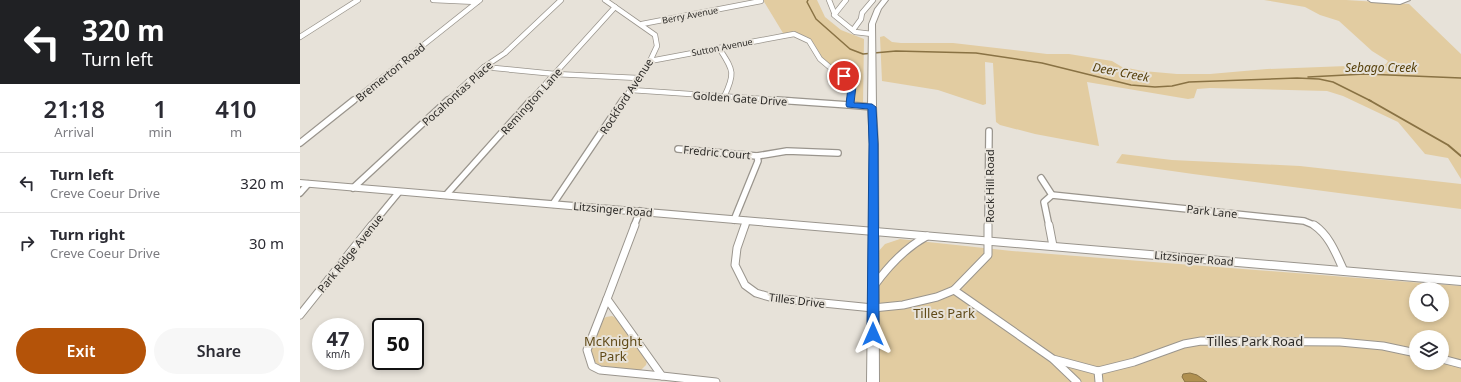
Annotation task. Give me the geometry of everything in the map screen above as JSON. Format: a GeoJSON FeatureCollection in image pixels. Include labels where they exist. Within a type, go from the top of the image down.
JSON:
{"type":"FeatureCollection","features":[{"type":"Feature","properties":{"kind":"main road"},"geometry":{"type":"LineString","coordinates":[[873,382],[874,144],[872,107],[872,24],[878,9],[885,0]]}},
{"type":"Feature","properties":{"kind":"street"},"geometry":{"type":"LineString","coordinates":[[300,37],[358,0]]}},
{"type":"Feature","properties":{"kind":"street"},"geometry":{"type":"LineString","coordinates":[[433,0],[478,1]]}},
{"type":"Feature","properties":{"kind":"street","name":"Pocahontas Place"},"geometry":{"type":"LineString","coordinates":[[354,188],[484,67],[505,53],[561,0]]}},
{"type":"Feature","properties":{"kind":"street","name":"Rockford Avenue"},"geometry":{"type":"LineString","coordinates":[[553,204],[631,90],[650,61],[657,46],[655,34],[605,0]]}},
{"type":"Feature","properties":{"kind":"street"},"geometry":{"type":"LineString","coordinates":[[828,0],[835,15],[853,30],[860,34],[872,34]]}},
{"type":"Feature","properties":{"kind":"street"},"geometry":{"type":"LineString","coordinates":[[835,15],[846,0]]}},
{"type":"Feature","properties":{"kind":"street"},"geometry":{"type":"LineString","coordinates":[[853,30],[861,19],[862,13],[873,0]]}},
{"type":"Feature","properties":{"kind":"street"},"geometry":{"type":"LineString","coordinates":[[1371,0],[1400,2],[1407,0]]}},
{"type":"Feature","properties":{"kind":"street","name":"Bremerton Road"},"geometry":{"type":"LineString","coordinates":[[300,144],[478,1]]}},
{"type":"Feature","properties":{"kind":"street","name":"Berry Avenue"},"geometry":{"type":"LineString","coordinates":[[642,24],[761,1]]}},
{"type":"Feature","properties":{"kind":"street","name":"Remington Lane"},"geometry":{"type":"LineString","coordinates":[[446,195],[615,7]]}},
{"type":"Feature","properties":{"kind":"street","name":"Sutton Avenue"},"geometry":{"type":"LineString","coordinates":[[650,61],[794,34],[805,37],[813,46],[820,58],[844,76],[852,86],[849,105]]}},
{"type":"Feature","properties":{"kind":"street"},"geometry":{"type":"LineString","coordinates":[[719,48],[733,71],[732,82],[724,97]]}},
{"type":"Feature","properties":{"kind":"street"},"geometry":{"type":"LineString","coordinates":[[484,67],[556,74],[638,78]]}},
{"type":"Feature","properties":{"kind":"street","name":"Golden Gate Drive"},"geometry":{"type":"LineString","coordinates":[[631,90],[872,107]]}},
{"type":"Feature","properties":{"kind":"street","name":"Rock Hill Road"},"geometry":{"type":"LineString","coordinates":[[989,131],[989,242]]}},
{"type":"Feature","properties":{"kind":"street","name":"Fredric Court"},"geometry":{"type":"LineString","coordinates":[[678,149],[756,156],[768,152],[783,150],[838,153]]}},
{"type":"Feature","properties":{"kind":"street","name":"Fredric Court"},"geometry":{"type":"LineString","coordinates":[[734,220],[758,161],[756,156]]}},
{"type":"Feature","properties":{"kind":"street"},"geometry":{"type":"LineString","coordinates":[[1041,178],[1052,195],[1044,202],[1053,246]]}},
{"type":"Feature","properties":{"kind":"street"},"geometry":{"type":"LineString","coordinates":[[300,193],[304,184]]}},
{"type":"Feature","properties":{"kind":"street","name":"Litzsinger Road"},"geometry":{"type":"LineString","coordinates":[[304,184],[874,231],[989,242],[1053,246],[1461,282]]}},
{"type":"Feature","properties":{"kind":"street","name":"Park Ridge Avenue"},"geometry":{"type":"LineString","coordinates":[[300,315],[399,192]]}},
{"type":"Feature","properties":{"kind":"street","name":"Park Lane"},"geometry":{"type":"LineString","coordinates":[[1052,195],[1318,224],[1326,235],[1344,271]]}},
{"type":"Feature","properties":{"kind":"street"},"geometry":{"type":"LineString","coordinates":[[640,212],[587,350],[592,366],[600,370],[716,382]]}},
{"type":"Feature","properties":{"kind":"street","name":"Tilles Drive"},"geometry":{"type":"LineString","coordinates":[[747,221],[737,248],[735,265],[745,285],[756,293],[773,298],[873,308]]}},
{"type":"Feature","properties":{"kind":"street"},"geometry":{"type":"LineString","coordinates":[[873,288],[899,254],[927,236]]}},
{"type":"Feature","properties":{"kind":"street"},"geometry":{"type":"LineString","coordinates":[[873,308],[917,302],[938,297],[954,290],[988,255],[989,242]]}},
{"type":"Feature","properties":{"kind":"street","name":"Tilles Park Road"},"geometry":{"type":"LineString","coordinates":[[954,290],[1054,359],[1098,371],[1134,362],[1184,344],[1214,340],[1340,342],[1383,346],[1409,352]]}},
{"type":"Feature","properties":{"kind":"street"},"geometry":{"type":"LineString","coordinates":[[607,299],[662,376]]}},
{"type":"Feature","properties":{"kind":"street"},"geometry":{"type":"LineString","coordinates":[[1054,359],[1077,382]]}},
{"type":"Feature","properties":{"kind":"street"},"geometry":{"type":"LineString","coordinates":[[1449,361],[1461,364]]}},
{"type":"Feature","properties":{"kind":"street"},"geometry":{"type":"LineString","coordinates":[[1098,371],[1099,382]]}},
{"type":"Feature","properties":{"kind":"green space"},"geometry":{"type":"Polygon","coordinates":[[[763,0],[817,0],[825,17],[841,30],[864,39],[863,105],[854,101],[852,83],[823,59],[814,44],[807,37],[800,34],[783,33],[763,0]]]}},
{"type":"Feature","properties":{"kind":"green space"},"geometry":{"type":"Polygon","coordinates":[[[1264,0],[1346,0],[1409,4],[1461,54],[1461,179],[1448,158],[1425,154],[1398,122],[1343,96],[1327,91],[1210,88],[1197,89],[1194,98],[1188,99],[1087,82],[1099,146],[1035,134],[1000,125],[996,122],[993,63],[985,62],[986,104],[983,105],[938,90],[882,81],[880,37],[884,36],[892,42],[901,43],[953,43],[1047,54],[1069,54],[1112,61],[1122,67],[1143,71],[1177,74],[1210,74],[1267,69],[1372,65],[1386,64],[1388,61],[1372,51],[1339,21],[1320,15],[1305,7],[1264,0]]]}},
{"type":"Feature","properties":{"kind":"green space"},"geometry":{"type":"Polygon","coordinates":[[[1122,154],[1172,160],[1300,166],[1461,184],[1461,209],[1116,163],[1122,154]]]}},
{"type":"Feature","properties":{"kind":"green space","name":"Tilles Park"},"geometry":{"type":"Polygon","coordinates":[[[900,239],[1012,251],[1410,282],[1409,322],[1449,322],[1449,285],[1461,286],[1461,382],[878,382],[877,253],[885,244],[900,239]]]}},
{"type":"Feature","properties":{"kind":"green space","name":"McKnight Park"},"geometry":{"type":"Polygon","coordinates":[[[612,316],[616,318],[647,361],[646,365],[641,370],[605,368],[596,363],[593,359],[591,351],[602,320],[606,317],[612,316]]]}},
{"type":"Feature","properties":{"kind":"shaded area"},"geometry":{"type":"Polygon","coordinates":[[[1190,373],[1197,375],[1207,382],[1185,382],[1182,377],[1183,374],[1190,373]]]}},
{"type":"Feature","properties":{"kind":"waterway","name":"Deer Creek"},"geometry":{"type":"LineString","coordinates":[[808,0],[807,2],[816,19],[850,49],[863,54],[896,51],[976,53],[1042,63],[1131,85],[1155,87],[1172,86],[1189,82],[1297,78],[1319,79],[1333,82],[1369,100]]}},
{"type":"Feature","properties":{"kind":"waterway","name":"Sebago Creek"},"geometry":{"type":"LineString","coordinates":[[1308,77],[1365,74],[1461,78]]}},
{"type":"Feature","properties":{"kind":"waterway","name":"Deer Creek"},"geometry":{"type":"LineString","coordinates":[[1369,100],[1448,145],[1461,156]]}},
{"type":"Feature","properties":{"kind":"route"},"geometry":{"type":"LineString","coordinates":[[844,76],[852,86],[849,105],[872,107],[874,144],[873,334]]}}]}
